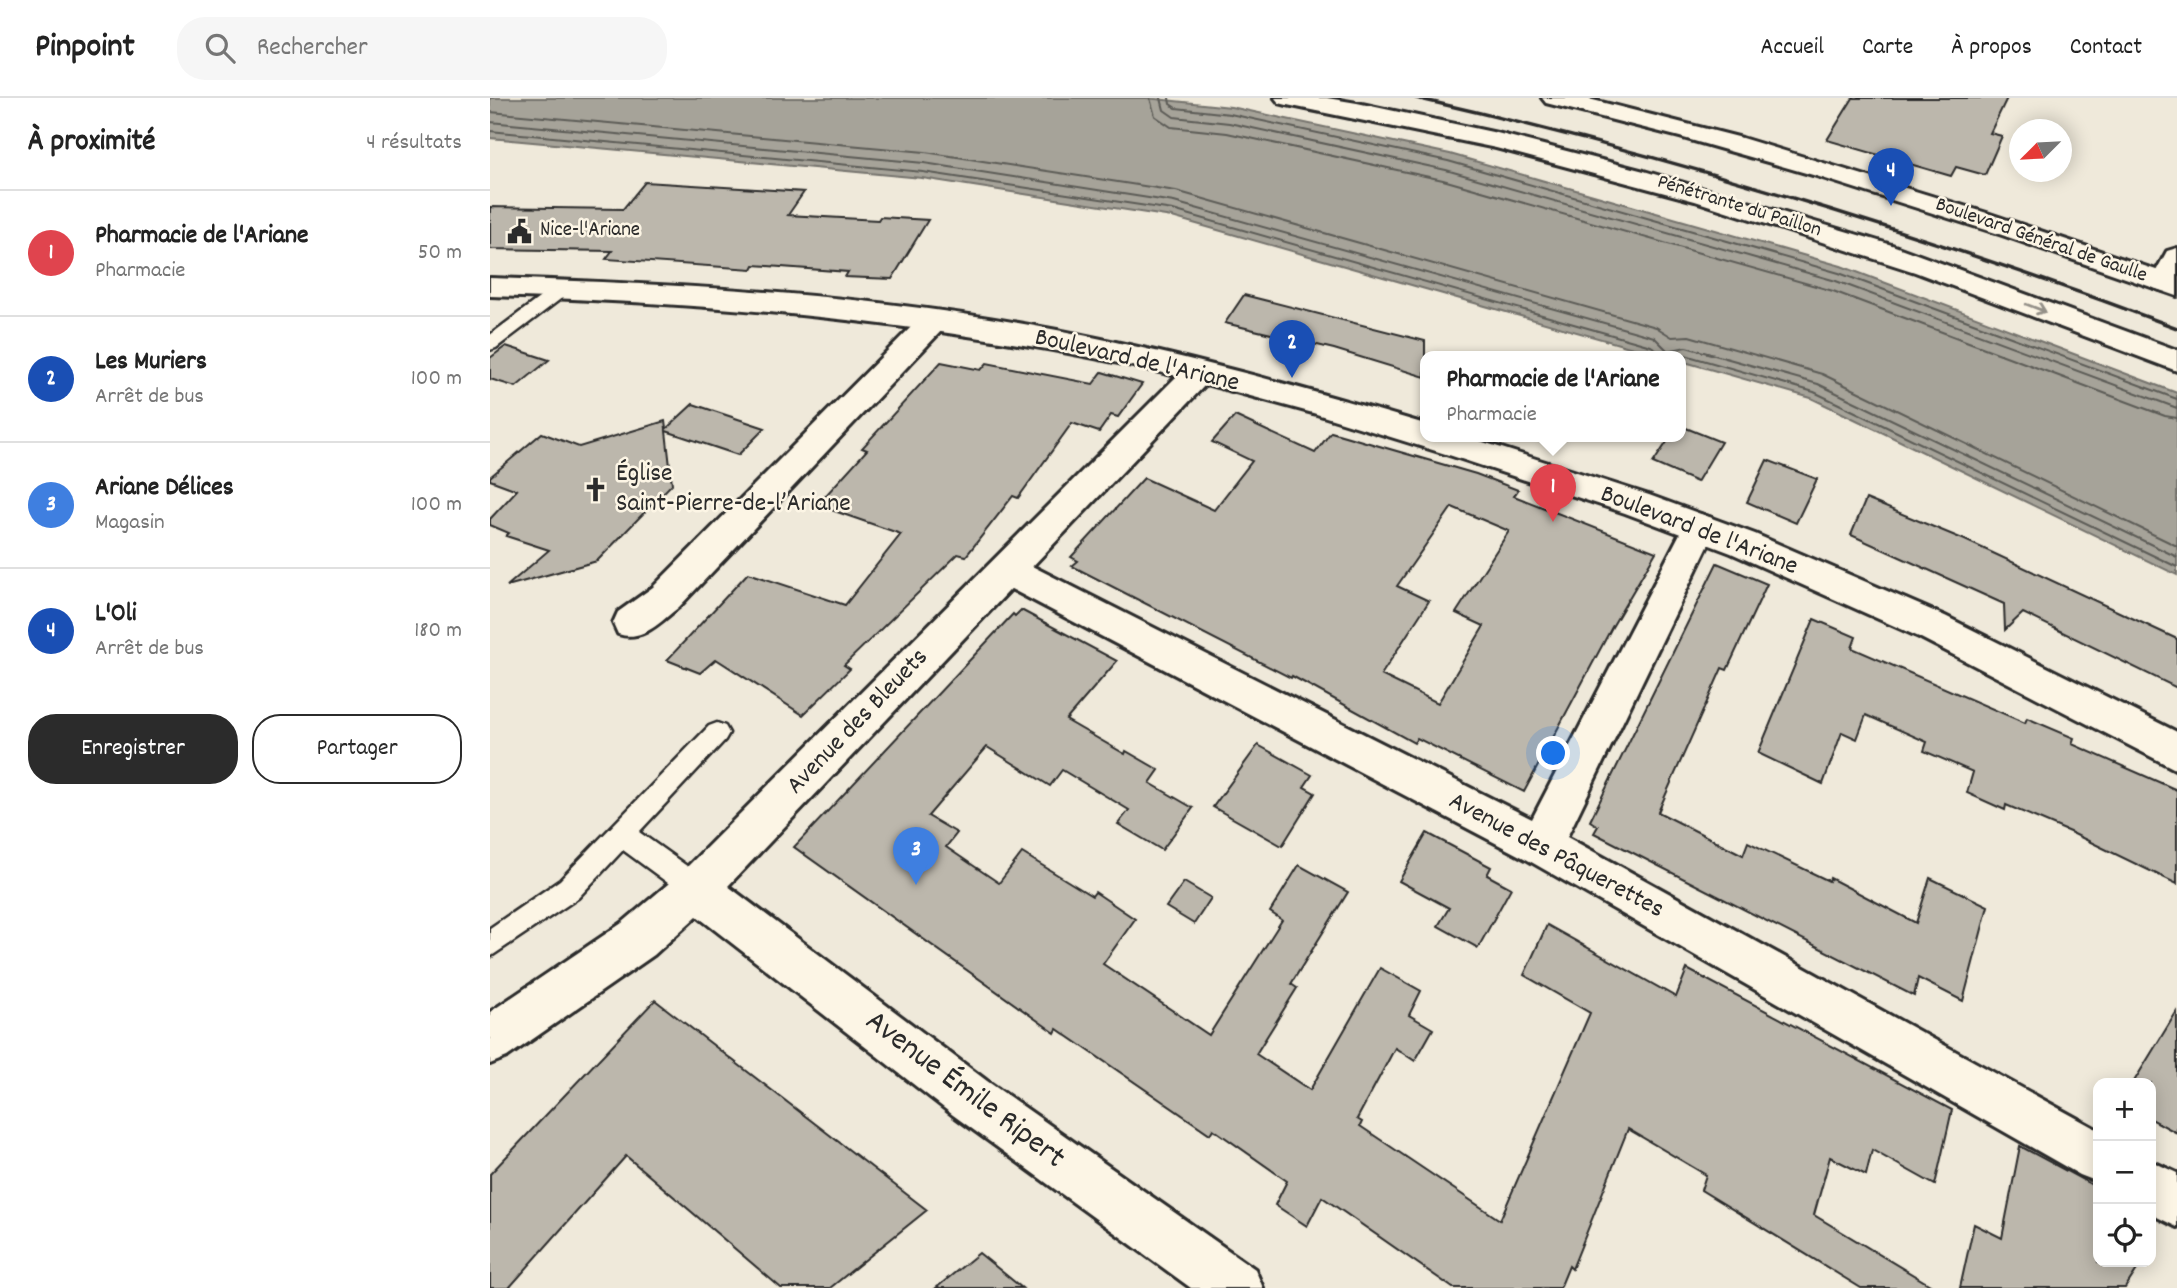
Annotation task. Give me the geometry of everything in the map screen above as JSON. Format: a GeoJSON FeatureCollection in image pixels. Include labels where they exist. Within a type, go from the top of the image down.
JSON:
{"type":"FeatureCollection","features":[{"type":"Feature","properties":{"kind":"street","name":"Pénétrante du Paillon"},"geometry":{"type":"LineString","coordinates":[[1287,98],[1505,144],[1666,185],[1842,238],[2177,361]]}},
{"type":"Feature","properties":{"kind":"street","name":"Pénétrante du Paillon"},"geometry":{"type":"LineString","coordinates":[[1356,98],[1684,175],[1851,225],[2177,340]]}},
{"type":"Feature","properties":{"kind":"street","name":"Boulevard Général de Gaulle"},"geometry":{"type":"LineString","coordinates":[[1554,98],[1689,130],[1798,161],[2006,227],[2171,285]]}},
{"type":"Feature","properties":{"kind":"street"},"geometry":{"type":"LineString","coordinates":[[2171,285],[2177,257]]}},
{"type":"Feature","properties":{"kind":"street","name":"Boulevard de l'Ariane"},"geometry":{"type":"LineString","coordinates":[[490,287],[764,302],[933,321],[1122,354],[1319,404],[1420,435]]}},
{"type":"Feature","properties":{"kind":"street"},"geometry":{"type":"LineString","coordinates":[[631,623],[666,597],[933,321]]}},
{"type":"Feature","properties":{"kind":"street","name":"Avenue des Bleuets"},"geometry":{"type":"LineString","coordinates":[[490,1040],[638,939],[696,888],[1198,373]]}},
{"type":"Feature","properties":{"kind":"street","name":"Boulevard de l'Ariane"},"geometry":{"type":"LineString","coordinates":[[1443,442],[1700,527],[1959,639],[2177,752]]}},
{"type":"Feature","properties":{"kind":"street"},"geometry":{"type":"LineString","coordinates":[[1541,845],[1700,527]]}},
{"type":"Feature","properties":{"kind":"street","name":"Avenue des Pâquerettes"},"geometry":{"type":"LineString","coordinates":[[1007,570],[1541,845],[2093,1154]]}},
{"type":"Feature","properties":{"kind":"street","name":"Avenue Émile Ripert"},"geometry":{"type":"LineString","coordinates":[[696,888],[970,1098],[1236,1288]]}},
{"type":"Feature","properties":{"kind":"street"},"geometry":{"type":"LineString","coordinates":[[2156,1189],[2177,1200]]}},
{"type":"Feature","properties":{"kind":"lane"},"geometry":{"type":"LineString","coordinates":[[490,344],[561,290]]}},
{"type":"Feature","properties":{"kind":"lane"},"geometry":{"type":"LineString","coordinates":[[490,944],[569,890],[717,733]]}},
{"type":"Feature","properties":{"kind":"lane"},"geometry":{"type":"LineString","coordinates":[[623,835],[696,888]]}},
{"type":"Feature","properties":{"kind":"water"},"geometry":{"type":"Polygon","coordinates":[[[490,98],[1146,98],[1231,107],[1450,154],[1841,266],[2177,393],[2177,575],[1811,398],[1686,362],[1686,351],[1643,351],[1172,217],[922,178],[490,138],[490,98]]]}},
{"type":"Feature","properties":{"kind":"building"},"geometry":{"type":"Polygon","coordinates":[[[1853,98],[2007,98],[1990,133],[2002,136],[1985,175],[1956,167],[1951,176],[1827,140],[1853,98]]]}},
{"type":"Feature","properties":{"kind":"building"},"geometry":{"type":"Polygon","coordinates":[[[645,182],[804,192],[788,215],[928,220],[892,279],[845,277],[848,272],[754,265],[752,269],[606,259],[612,251],[490,249],[490,207],[623,209],[645,182]]]}},
{"type":"Feature","properties":{"kind":"building"},"geometry":{"type":"Polygon","coordinates":[[[1244,295],[1425,341],[1425,351],[1420,351],[1420,375],[1334,349],[1225,323],[1244,295]]]}},
{"type":"Feature","properties":{"kind":"building"},"geometry":{"type":"Polygon","coordinates":[[[506,346],[549,360],[516,387],[490,379],[490,358],[506,346]]]}},
{"type":"Feature","properties":{"kind":"building"},"geometry":{"type":"Polygon","coordinates":[[[941,362],[981,370],[987,363],[1093,384],[1102,372],[1142,384],[1118,417],[1111,415],[1099,432],[1072,423],[1018,498],[1013,496],[966,556],[958,554],[844,665],[850,669],[803,715],[716,659],[700,673],[667,660],[748,573],[845,605],[901,534],[817,505],[867,450],[862,448],[941,362]]]}},
{"type":"Feature","properties":{"kind":"building","name":"Église Saint-Pierre-de-l’Ariane"},"geometry":{"type":"Polygon","coordinates":[[[693,404],[765,428],[738,455],[666,431],[672,484],[597,561],[507,586],[549,550],[506,536],[509,533],[490,525],[490,519],[517,490],[490,480],[490,477],[542,433],[579,447],[665,421],[666,429],[693,404]]]}},
{"type":"Feature","properties":{"kind":"building"},"geometry":{"type":"Polygon","coordinates":[[[1235,416],[1315,453],[1331,432],[1476,474],[1518,490],[1514,496],[1656,552],[1612,627],[1524,792],[1417,738],[1414,743],[1292,676],[1291,678],[1072,566],[1078,561],[1071,557],[1144,478],[1214,510],[1252,461],[1212,442],[1235,416]],[[1452,507],[1397,586],[1429,601],[1381,675],[1438,703],[1484,626],[1456,613],[1509,531],[1452,507]]]}},
{"type":"Feature","properties":{"kind":"building"},"geometry":{"type":"Polygon","coordinates":[[[1686,428],[1721,442],[1697,482],[1653,463],[1667,442],[1686,442],[1686,428]]]}},
{"type":"Feature","properties":{"kind":"building"},"geometry":{"type":"Polygon","coordinates":[[[1767,460],[1817,479],[1796,523],[1747,502],[1767,460]]]}},
{"type":"Feature","properties":{"kind":"building"},"geometry":{"type":"Polygon","coordinates":[[[1866,499],[1965,540],[2177,639],[2177,688],[2023,613],[2005,630],[2004,604],[1851,535],[1866,499]]]}},
{"type":"Feature","properties":{"kind":"building"},"geometry":{"type":"Polygon","coordinates":[[[1717,563],[1767,584],[1727,670],[1722,668],[1658,812],[1743,855],[1748,842],[1829,881],[1830,878],[1916,923],[1930,878],[1988,906],[1963,1001],[1918,978],[1914,996],[1594,833],[1598,826],[1590,821],[1717,563]]]}},
{"type":"Feature","properties":{"kind":"building"},"geometry":{"type":"Polygon","coordinates":[[[1021,610],[1117,661],[1066,720],[1159,770],[1150,783],[1193,808],[1162,850],[1118,824],[1129,810],[1062,770],[1050,786],[987,747],[928,816],[957,833],[946,847],[999,883],[1022,853],[1092,896],[1095,892],[1135,919],[1103,964],[1209,1035],[1282,920],[1270,912],[1299,865],[1348,892],[1291,984],[1297,988],[1256,1054],[1310,1090],[1380,968],[1421,991],[1409,1015],[1433,1029],[1415,1061],[1395,1048],[1357,1119],[1362,1122],[1360,1126],[1500,1220],[1590,1013],[1524,975],[1547,925],[1676,997],[1687,969],[1952,1110],[1935,1185],[1872,1150],[1866,1175],[1830,1157],[1814,1215],[1935,1288],[1861,1288],[1701,1190],[1706,1175],[1628,1129],[1572,1269],[1569,1266],[1560,1288],[1453,1288],[1322,1197],[1307,1226],[1275,1205],[1287,1181],[1213,1129],[1210,1134],[1057,1029],[1055,1033],[794,847],[1013,614],[1015,616],[1021,610]]]}},
{"type":"Feature","properties":{"kind":"building"},"geometry":{"type":"Polygon","coordinates":[[[1814,619],[1856,637],[1852,648],[2025,723],[2027,718],[2074,738],[2072,744],[2177,790],[2177,884],[2072,833],[2006,805],[2005,810],[1967,793],[1973,772],[1924,751],[1927,742],[1866,715],[1857,739],[1842,732],[1823,784],[1758,753],[1814,619]]]}},
{"type":"Feature","properties":{"kind":"building"},"geometry":{"type":"Polygon","coordinates":[[[1258,745],[1312,775],[1304,787],[1315,793],[1282,846],[1213,807],[1258,745]]]}},
{"type":"Feature","properties":{"kind":"building"},"geometry":{"type":"Polygon","coordinates":[[[1427,833],[1491,867],[1487,875],[1511,888],[1478,948],[1438,926],[1449,908],[1399,881],[1427,833]]]}},
{"type":"Feature","properties":{"kind":"building"},"geometry":{"type":"Polygon","coordinates":[[[1184,882],[1211,898],[1194,924],[1166,907],[1184,882]]]}},
{"type":"Feature","properties":{"kind":"building"},"geometry":{"type":"Polygon","coordinates":[[[655,1000],[927,1210],[830,1288],[781,1288],[626,1156],[509,1288],[490,1288],[490,1174],[655,1000]]]}},
{"type":"Feature","properties":{"kind":"building"},"geometry":{"type":"Polygon","coordinates":[[[2177,1011],[2177,1133],[2156,1122],[2156,1078],[2136,1078],[2177,1011]]]}},
{"type":"Feature","properties":{"kind":"building"},"geometry":{"type":"Polygon","coordinates":[[[2020,1146],[2093,1185],[2093,1267],[2139,1267],[2125,1288],[1960,1288],[1974,1224],[2002,1238],[2020,1146]]]}},
{"type":"Feature","properties":{"kind":"building"},"geometry":{"type":"Polygon","coordinates":[[[979,1253],[1022,1288],[936,1288],[979,1253]]]}},
{"type":"Feature","properties":{"kind":"railway"},"geometry":{"type":"LineString","coordinates":[[1416,98],[1610,146],[1801,200],[1990,261],[2177,328]]}},
{"type":"Feature","properties":{"kind":"place","name":"L'Oli"},"geometry":{"type":"Point","coordinates":[1891,206]}},
{"type":"Feature","properties":{"kind":"place","name":"Nice-l'Ariane"},"geometry":{"type":"Point","coordinates":[520,231]}},
{"type":"Feature","properties":{"kind":"place","name":"Les Muriers"},"geometry":{"type":"Point","coordinates":[1292,378]}},
{"type":"Feature","properties":{"kind":"place","name":"Église Saint-Pierre-de-l’Ariane"},"geometry":{"type":"Point","coordinates":[596,489]}},
{"type":"Feature","properties":{"kind":"place","name":"Pharmacie de l'Ariane"},"geometry":{"type":"Point","coordinates":[1553,522]}},
{"type":"Feature","properties":{"kind":"place","name":"Ariane Délices"},"geometry":{"type":"Point","coordinates":[916,885]}}]}
